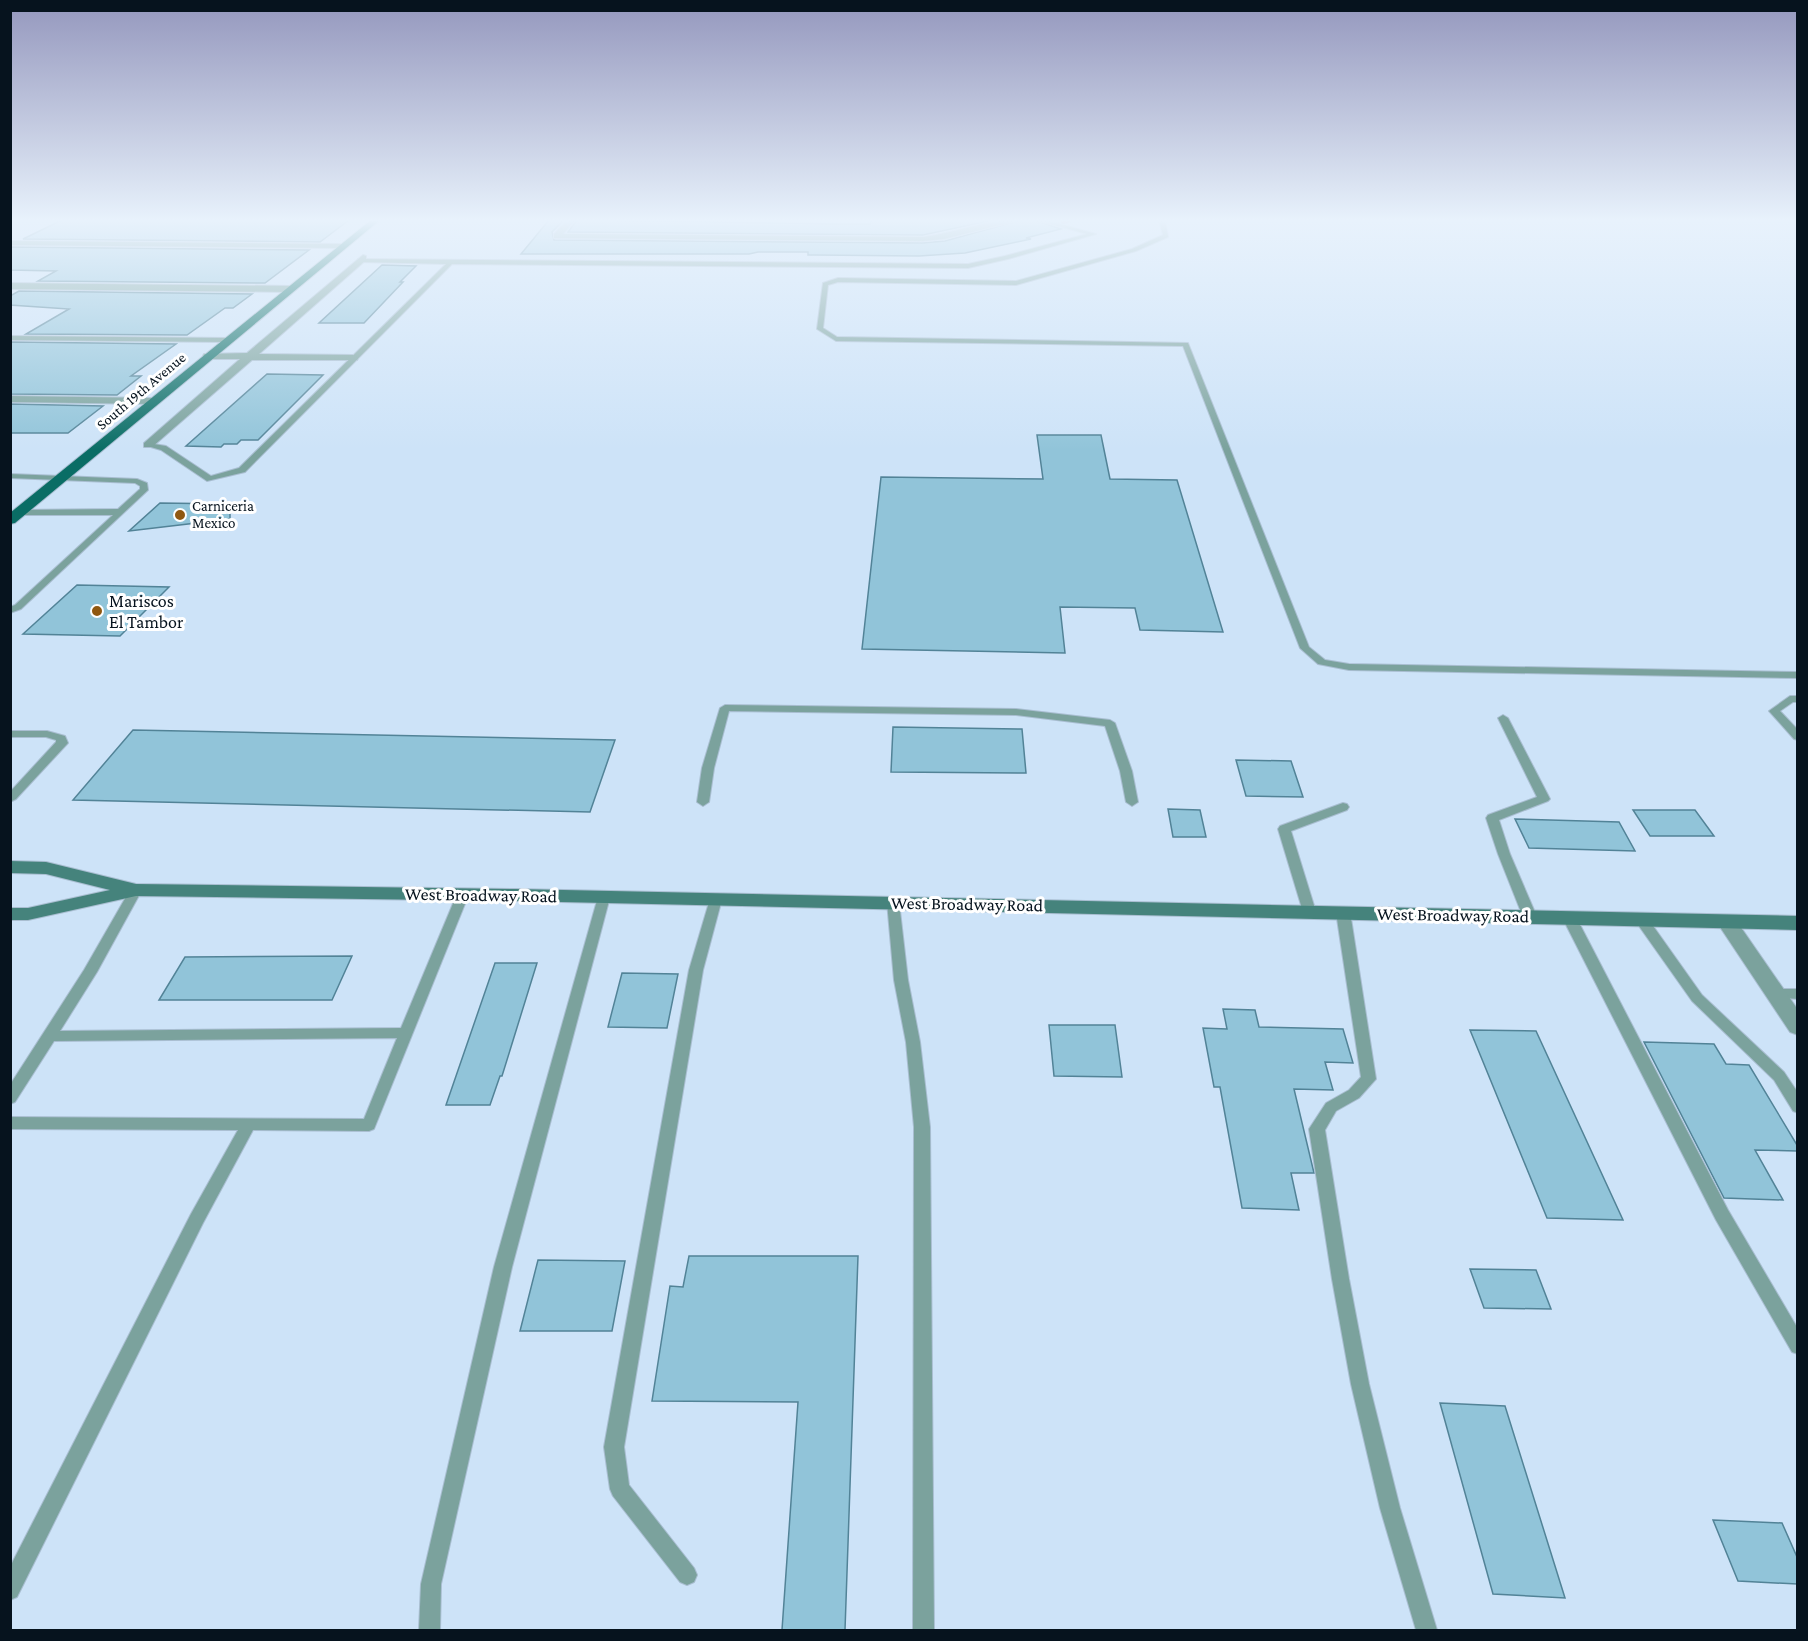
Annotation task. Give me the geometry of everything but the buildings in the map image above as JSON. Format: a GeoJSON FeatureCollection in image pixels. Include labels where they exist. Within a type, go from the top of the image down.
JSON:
{"type":"FeatureCollection","features":[{"type":"Feature","properties":{"kind":"main road","name":"South 19th Avenue"},"geometry":{"type":"LineString","coordinates":[[15,516],[282,297]]}},
{"type":"Feature","properties":{"kind":"main road","name":"West Broadway Road"},"geometry":{"type":"LineString","coordinates":[[10,867],[46,868],[136,890],[893,902],[1797,923]]}},
{"type":"Feature","properties":{"kind":"main road","name":"West Broadway Road"},"geometry":{"type":"LineString","coordinates":[[10,914],[28,914],[136,890]]}},
{"type":"Feature","properties":{"kind":"street"},"geometry":{"type":"LineString","coordinates":[[148,445],[318,297]]}},
{"type":"Feature","properties":{"kind":"street"},"geometry":{"type":"LineString","coordinates":[[208,356],[352,358]]}},
{"type":"Feature","properties":{"kind":"street"},"geometry":{"type":"LineString","coordinates":[[10,399],[153,401]]}},
{"type":"Feature","properties":{"kind":"street"},"geometry":{"type":"LineString","coordinates":[[1726,921],[1797,1027]]}},
{"type":"Feature","properties":{"kind":"lane"},"geometry":{"type":"LineString","coordinates":[[148,445],[163,448],[210,479],[242,470],[415,297]]}},
{"type":"Feature","properties":{"kind":"lane"},"geometry":{"type":"LineString","coordinates":[[824,297],[820,329],[836,339],[1185,344],[1305,648],[1322,662],[1349,667],[1797,675]]}},
{"type":"Feature","properties":{"kind":"lane"},"geometry":{"type":"LineString","coordinates":[[10,338],[228,340]]}},
{"type":"Feature","properties":{"kind":"lane"},"geometry":{"type":"LineString","coordinates":[[10,476],[137,481],[144,485],[144,490],[18,607],[10,610]]}},
{"type":"Feature","properties":{"kind":"lane"},"geometry":{"type":"LineString","coordinates":[[15,516],[120,512]]}},
{"type":"Feature","properties":{"kind":"lane"},"geometry":{"type":"LineString","coordinates":[[1797,699],[1790,699],[1774,711],[1797,737]]}},
{"type":"Feature","properties":{"kind":"lane"},"geometry":{"type":"LineString","coordinates":[[703,802],[708,768],[725,708],[1016,712],[1110,723],[1126,771],[1132,801]]}},
{"type":"Feature","properties":{"kind":"lane"},"geometry":{"type":"LineString","coordinates":[[1503,718],[1544,799],[1492,818],[1504,854],[1530,916]]}},
{"type":"Feature","properties":{"kind":"lane"},"geometry":{"type":"LineString","coordinates":[[10,734],[47,734],[61,738],[62,743],[12,797]]}},
{"type":"Feature","properties":{"kind":"lane"},"geometry":{"type":"LineString","coordinates":[[1309,912],[1284,829],[1343,807]]}},
{"type":"Feature","properties":{"kind":"lane"},"geometry":{"type":"LineString","coordinates":[[10,1098],[90,972],[136,890]]}},
{"type":"Feature","properties":{"kind":"lane"},"geometry":{"type":"LineString","coordinates":[[10,1123],[369,1125],[463,894]]}},
{"type":"Feature","properties":{"kind":"lane"},"geometry":{"type":"LineString","coordinates":[[429,1630],[431,1584],[503,1268],[604,897]]}},
{"type":"Feature","properties":{"kind":"lane"},"geometry":{"type":"LineString","coordinates":[[687,1575],[620,1489],[614,1447],[696,970],[716,899]]}},
{"type":"Feature","properties":{"kind":"lane"},"geometry":{"type":"LineString","coordinates":[[893,902],[901,980],[913,1042],[922,1127],[924,1630]]}},
{"type":"Feature","properties":{"kind":"lane"},"geometry":{"type":"LineString","coordinates":[[1343,912],[1369,1079],[1354,1094],[1331,1107],[1317,1129],[1344,1302],[1366,1406],[1401,1549],[1427,1630]]}},
{"type":"Feature","properties":{"kind":"lane"},"geometry":{"type":"LineString","coordinates":[[1569,917],[1716,1205],[1797,1346]]}},
{"type":"Feature","properties":{"kind":"lane"},"geometry":{"type":"LineString","coordinates":[[1641,919],[1697,998],[1779,1076],[1797,1107]]}},
{"type":"Feature","properties":{"kind":"lane"},"geometry":{"type":"LineString","coordinates":[[1775,994],[1797,994]]}},
{"type":"Feature","properties":{"kind":"lane"},"geometry":{"type":"LineString","coordinates":[[49,1036],[406,1033]]}},
{"type":"Feature","properties":{"kind":"lane"},"geometry":{"type":"LineString","coordinates":[[10,1590],[197,1219],[249,1124]]}},
{"type":"Feature","properties":{"kind":"place","name":"Carniceria Mexico"},"geometry":{"type":"Point","coordinates":[180,515]}},
{"type":"Feature","properties":{"kind":"place","name":"Mariscos El Tambor"},"geometry":{"type":"Point","coordinates":[97,611]}}]}
